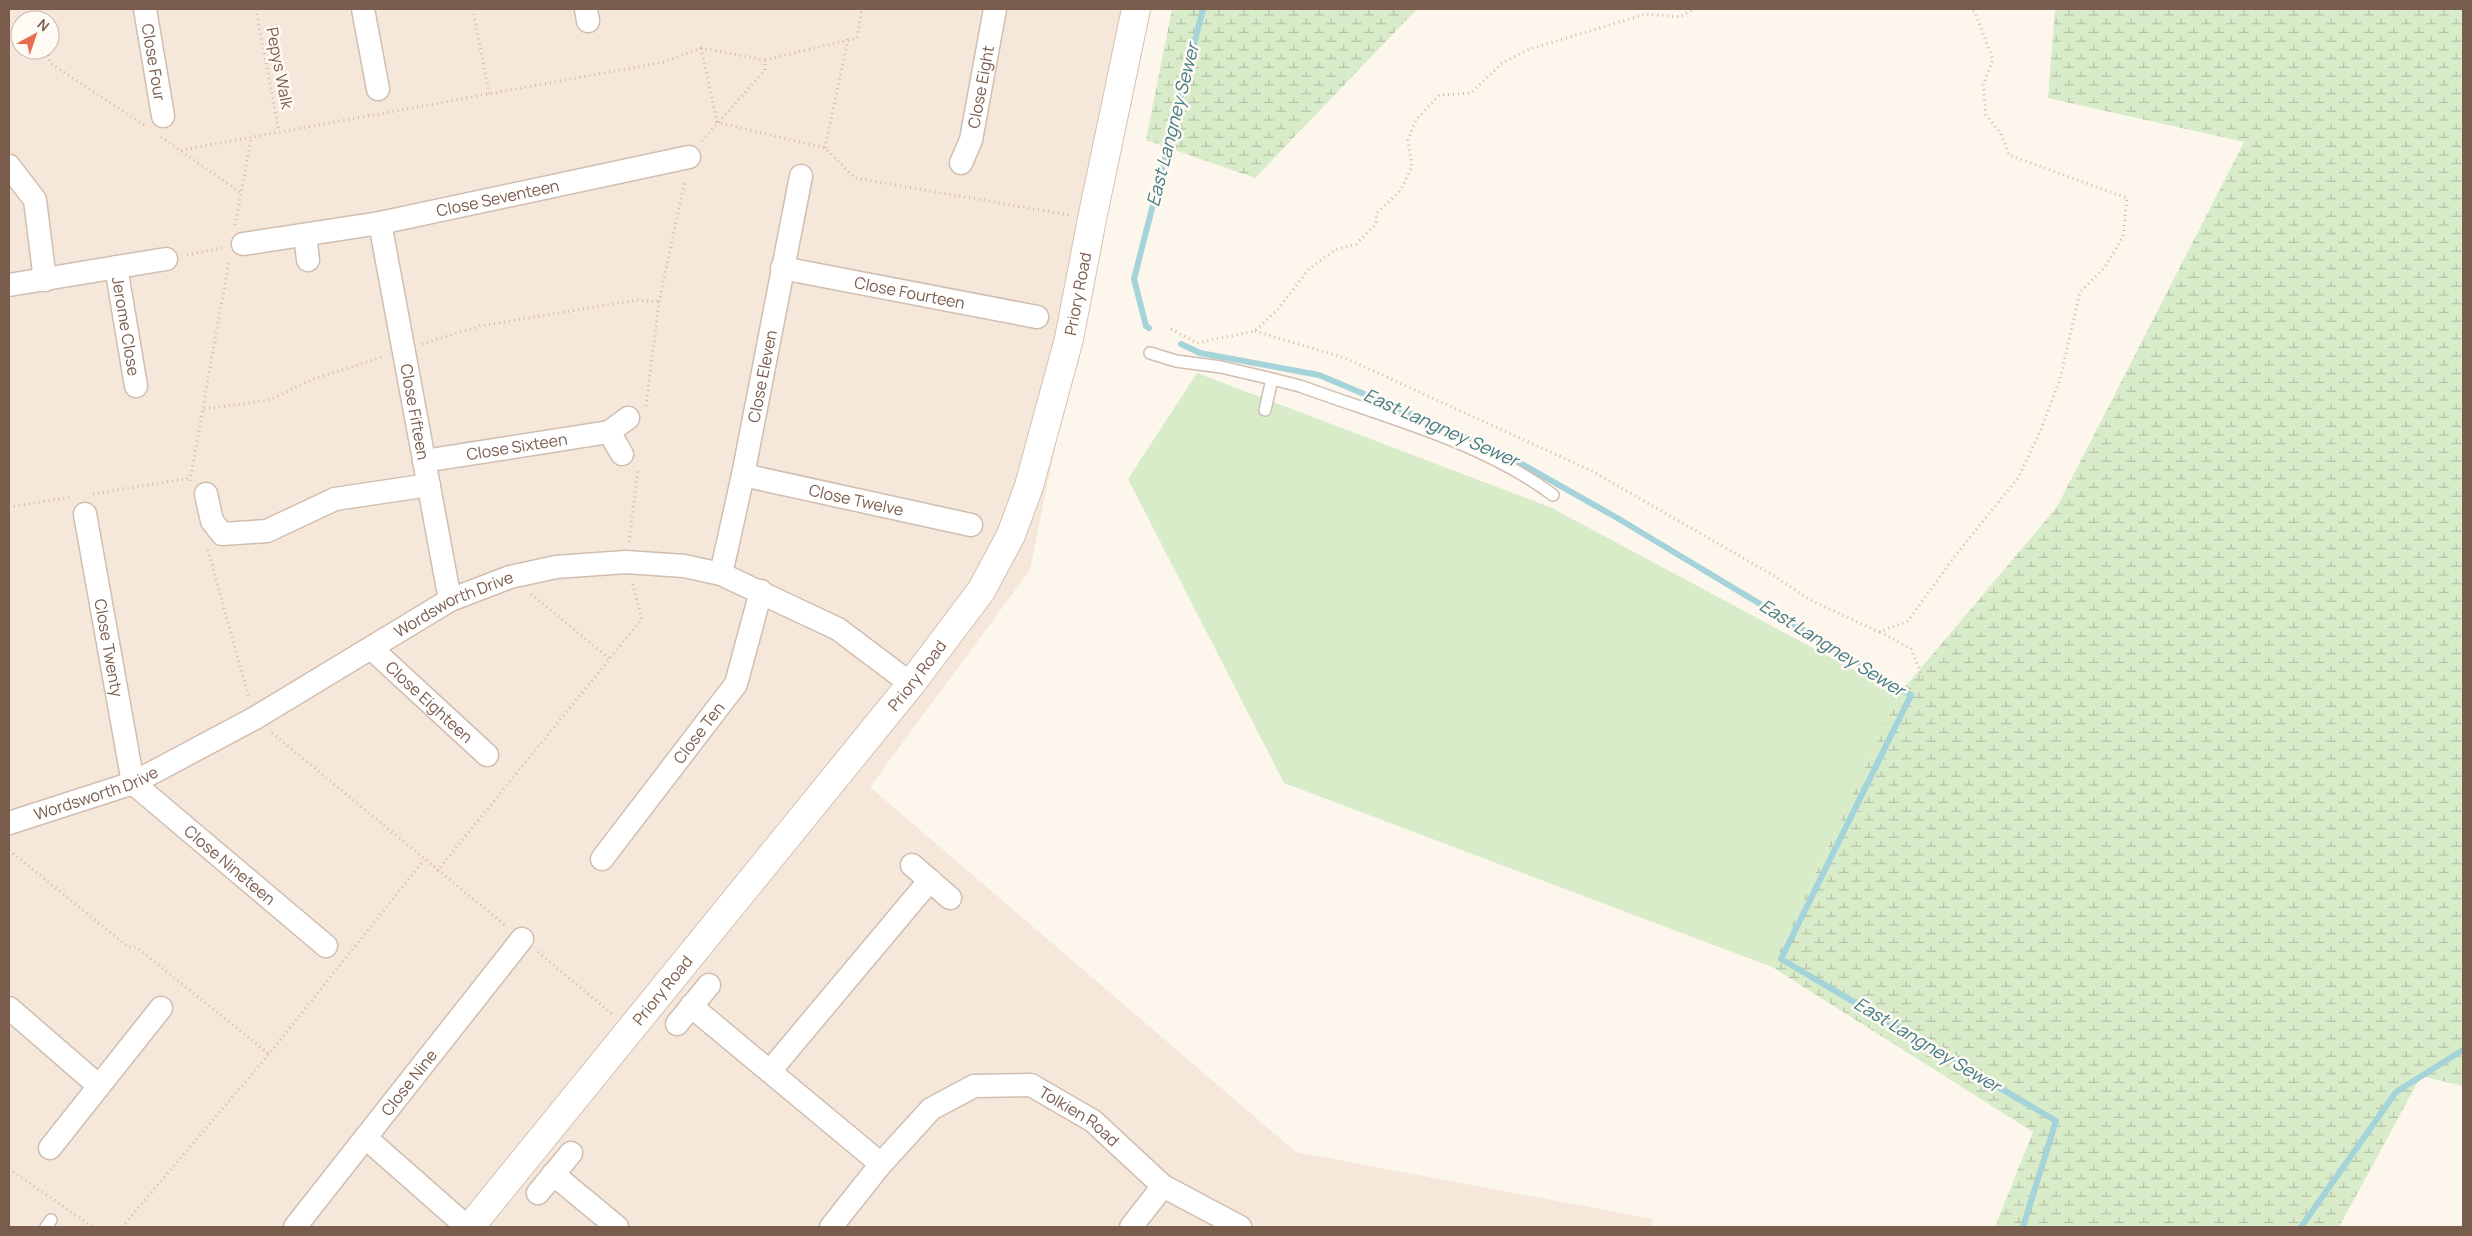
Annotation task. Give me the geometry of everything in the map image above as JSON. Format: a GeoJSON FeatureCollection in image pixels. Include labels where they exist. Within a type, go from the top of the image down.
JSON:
{"type":"FeatureCollection","features":[{"type":"Feature","properties":{"kind":"street","name":"Close Four"},"geometry":{"type":"LineString","coordinates":[[145,9],[156,126]]}},
{"type":"Feature","properties":{"kind":"street"},"geometry":{"type":"LineString","coordinates":[[363,9],[378,89]]}},
{"type":"Feature","properties":{"kind":"street","name":"Close Eight"},"geometry":{"type":"LineString","coordinates":[[961,163],[971,140],[995,9]]}},
{"type":"Feature","properties":{"kind":"street","name":"Priory Road"},"geometry":{"type":"LineString","coordinates":[[468,1227],[911,684],[981,591],[1017,519],[1030,486],[1069,340],[1136,9]]}},
{"type":"Feature","properties":{"kind":"street","name":"Close Seventeen"},"geometry":{"type":"LineString","coordinates":[[243,244],[380,223],[690,158]]}},
{"type":"Feature","properties":{"kind":"street"},"geometry":{"type":"LineString","coordinates":[[9,166],[35,200],[45,280]]}},
{"type":"Feature","properties":{"kind":"street","name":"Close Eleven"},"geometry":{"type":"LineString","coordinates":[[721,574],[743,475],[801,176]]}},
{"type":"Feature","properties":{"kind":"street","name":"Close Fifteen"},"geometry":{"type":"LineString","coordinates":[[380,223],[450,600]]}},
{"type":"Feature","properties":{"kind":"street"},"geometry":{"type":"LineString","coordinates":[[305,235],[308,260]]}},
{"type":"Feature","properties":{"kind":"street","name":"Jerome Close"},"geometry":{"type":"LineString","coordinates":[[9,285],[166,259]]}},
{"type":"Feature","properties":{"kind":"street","name":"Jerome Close"},"geometry":{"type":"LineString","coordinates":[[116,267],[136,386]]}},
{"type":"Feature","properties":{"kind":"street","name":"Close Fourteen"},"geometry":{"type":"LineString","coordinates":[[782,268],[1037,316]]}},
{"type":"Feature","properties":{"kind":"street","name":"Close Sixteen"},"geometry":{"type":"LineString","coordinates":[[424,461],[609,432],[637,413]]}},
{"type":"Feature","properties":{"kind":"street"},"geometry":{"type":"LineString","coordinates":[[609,432],[630,460]]}},
{"type":"Feature","properties":{"kind":"street","name":"Close Twelve"},"geometry":{"type":"LineString","coordinates":[[743,475],[971,525]]}},
{"type":"Feature","properties":{"kind":"street"},"geometry":{"type":"LineString","coordinates":[[206,494],[212,521],[222,534],[260,541],[267,531],[336,499],[429,485]]}},
{"type":"Feature","properties":{"kind":"street","name":"Close Twenty"},"geometry":{"type":"LineString","coordinates":[[82,502],[133,783]]}},
{"type":"Feature","properties":{"kind":"street","name":"Wordsworth Drive"},"geometry":{"type":"LineString","coordinates":[[9,823],[133,783],[254,718],[372,649],[450,600],[510,577],[556,567],[626,562],[684,566],[721,574],[761,591],[838,629],[911,684]]}},
{"type":"Feature","properties":{"kind":"street","name":"Close Ten"},"geometry":{"type":"LineString","coordinates":[[602,859],[736,684],[761,591]]}},
{"type":"Feature","properties":{"kind":"street","name":"Close Eighteen"},"geometry":{"type":"LineString","coordinates":[[372,649],[487,754]]}},
{"type":"Feature","properties":{"kind":"street","name":"Close Nineteen"},"geometry":{"type":"LineString","coordinates":[[133,783],[326,946]]}},
{"type":"Feature","properties":{"kind":"street"},"geometry":{"type":"LineString","coordinates":[[912,866],[950,898]]}},
{"type":"Feature","properties":{"kind":"street"},"geometry":{"type":"LineString","coordinates":[[770,1071],[930,880]]}},
{"type":"Feature","properties":{"kind":"street","name":"Close Nine"},"geometry":{"type":"LineString","coordinates":[[295,1227],[522,939]]}},
{"type":"Feature","properties":{"kind":"street"},"geometry":{"type":"LineString","coordinates":[[677,1024],[709,985]]}},
{"type":"Feature","properties":{"kind":"street"},"geometry":{"type":"LineString","coordinates":[[692,1006],[881,1164]]}},
{"type":"Feature","properties":{"kind":"street"},"geometry":{"type":"LineString","coordinates":[[9,1008],[99,1086]]}},
{"type":"Feature","properties":{"kind":"street"},"geometry":{"type":"LineString","coordinates":[[50,1148],[161,1008]]}},
{"type":"Feature","properties":{"kind":"street","name":"Tolkien Road"},"geometry":{"type":"LineString","coordinates":[[831,1227],[881,1164],[931,1110],[974,1086],[1030,1085],[1093,1121],[1163,1186],[1240,1227]]}},
{"type":"Feature","properties":{"kind":"street"},"geometry":{"type":"LineString","coordinates":[[366,1138],[468,1227]]}},
{"type":"Feature","properties":{"kind":"street"},"geometry":{"type":"LineString","coordinates":[[538,1193],[570,1153]]}},
{"type":"Feature","properties":{"kind":"street"},"geometry":{"type":"LineString","coordinates":[[553,1174],[617,1227]]}},
{"type":"Feature","properties":{"kind":"street"},"geometry":{"type":"LineString","coordinates":[[1131,1227],[1163,1186]]}},
{"type":"Feature","properties":{"kind":"lane"},"geometry":{"type":"LineString","coordinates":[[1150,353],[1176,361],[1221,367],[1300,386],[1490,456],[1535,481],[1554,495]]}},
{"type":"Feature","properties":{"kind":"lane"},"geometry":{"type":"LineString","coordinates":[[1265,410],[1272,379]]}},
{"type":"Feature","properties":{"kind":"path","name":"Pepys Walk"},"geometry":{"type":"LineString","coordinates":[[256,9],[280,132]]}},
{"type":"Feature","properties":{"kind":"path"},"geometry":{"type":"LineString","coordinates":[[473,9],[489,94]]}},
{"type":"Feature","properties":{"kind":"path"},"geometry":{"type":"LineString","coordinates":[[181,150],[664,62],[701,48],[765,60],[857,38],[862,9]]}},
{"type":"Feature","properties":{"kind":"path"},"geometry":{"type":"LineString","coordinates":[[1255,331],[1278,309],[1310,269],[1335,250],[1356,244],[1376,224],[1377,212],[1400,191],[1412,167],[1408,140],[1416,120],[1439,95],[1471,93],[1501,64],[1527,50],[1646,14],[1680,16],[1693,9]]}},
{"type":"Feature","properties":{"kind":"path"},"geometry":{"type":"LineString","coordinates":[[1879,632],[1908,621],[1954,557],[2018,478],[2040,432],[2060,379],[2080,292],[2105,267],[2123,237],[2127,198],[2009,155],[2001,134],[1986,115],[1983,85],[1992,60],[1974,12],[1970,9]]}},
{"type":"Feature","properties":{"kind":"path"},"geometry":{"type":"LineString","coordinates":[[824,148],[848,39]]}},
{"type":"Feature","properties":{"kind":"path"},"geometry":{"type":"LineString","coordinates":[[701,48],[717,122]]}},
{"type":"Feature","properties":{"kind":"path"},"geometry":{"type":"LineString","coordinates":[[49,60],[50,63],[156,126],[181,150],[241,192],[250,138]]}},
{"type":"Feature","properties":{"kind":"path"},"geometry":{"type":"LineString","coordinates":[[637,413],[690,158],[717,122],[765,70],[765,60]]}},
{"type":"Feature","properties":{"kind":"path"},"geometry":{"type":"LineString","coordinates":[[717,122],[824,148],[855,178],[1092,219]]}},
{"type":"Feature","properties":{"kind":"path"},"geometry":{"type":"LineString","coordinates":[[166,259],[243,244]]}},
{"type":"Feature","properties":{"kind":"path"},"geometry":{"type":"LineString","coordinates":[[204,409],[270,400],[313,379],[480,326],[637,300],[659,302]]}},
{"type":"Feature","properties":{"kind":"path"},"geometry":{"type":"LineString","coordinates":[[1172,329],[1196,343],[1255,331],[1345,358],[1592,471],[1776,577],[1810,600],[1911,649],[1924,680]]}},
{"type":"Feature","properties":{"kind":"path"},"geometry":{"type":"LineString","coordinates":[[437,871],[642,619],[626,562],[630,460]]}},
{"type":"Feature","properties":{"kind":"path"},"geometry":{"type":"LineString","coordinates":[[9,507],[82,502],[190,478]]}},
{"type":"Feature","properties":{"kind":"path"},"geometry":{"type":"LineString","coordinates":[[510,577],[610,659]]}},
{"type":"Feature","properties":{"kind":"path"},"geometry":{"type":"LineString","coordinates":[[9,850],[128,946],[136,947],[269,1054]]}},
{"type":"Feature","properties":{"kind":"path"},"geometry":{"type":"LineString","coordinates":[[122,1227],[269,1054],[424,860]]}},
{"type":"Feature","properties":{"kind":"path"},"geometry":{"type":"LineString","coordinates":[[9,1169],[93,1227]]}},
{"type":"Feature","properties":{"kind":"shaded area"},"geometry":{"type":"Polygon","coordinates":[[[9,9],[1144,9],[1030,570],[870,787],[1296,1152],[1653,1219],[1651,1227],[9,1227],[9,9]]]}},
{"type":"Feature","properties":{"kind":"green space"},"geometry":{"type":"Polygon","coordinates":[[[1172,9],[1417,9],[1255,178],[1146,140],[1172,9]]]}},
{"type":"Feature","properties":{"kind":"green space"},"geometry":{"type":"Polygon","coordinates":[[[2055,9],[2463,9],[2463,1086],[2421,1076],[2339,1227],[1995,1227],[2033,1132],[1772,967],[1899,694],[2057,507],[2244,142],[2048,98],[2055,9]]]}},
{"type":"Feature","properties":{"kind":"green space"},"geometry":{"type":"Polygon","coordinates":[[[1197,373],[1552,508],[1899,694],[1772,967],[1284,783],[1128,479],[1197,373]]]}},
{"type":"Feature","properties":{"kind":"waterway","name":"East Langney Sewer"},"geometry":{"type":"LineString","coordinates":[[1149,328],[1146,326],[1134,279],[1203,9]]}},
{"type":"Feature","properties":{"kind":"waterway","name":"East Langney Sewer"},"geometry":{"type":"LineString","coordinates":[[1181,344],[1200,353],[1319,375],[1497,450],[1619,519],[1911,695],[1781,959],[2056,1121],[2023,1227]]}},
{"type":"Feature","properties":{"kind":"waterway","name":"East Langney Sewer"},"geometry":{"type":"LineString","coordinates":[[2301,1227],[2396,1092],[2463,1050]]}}]}
